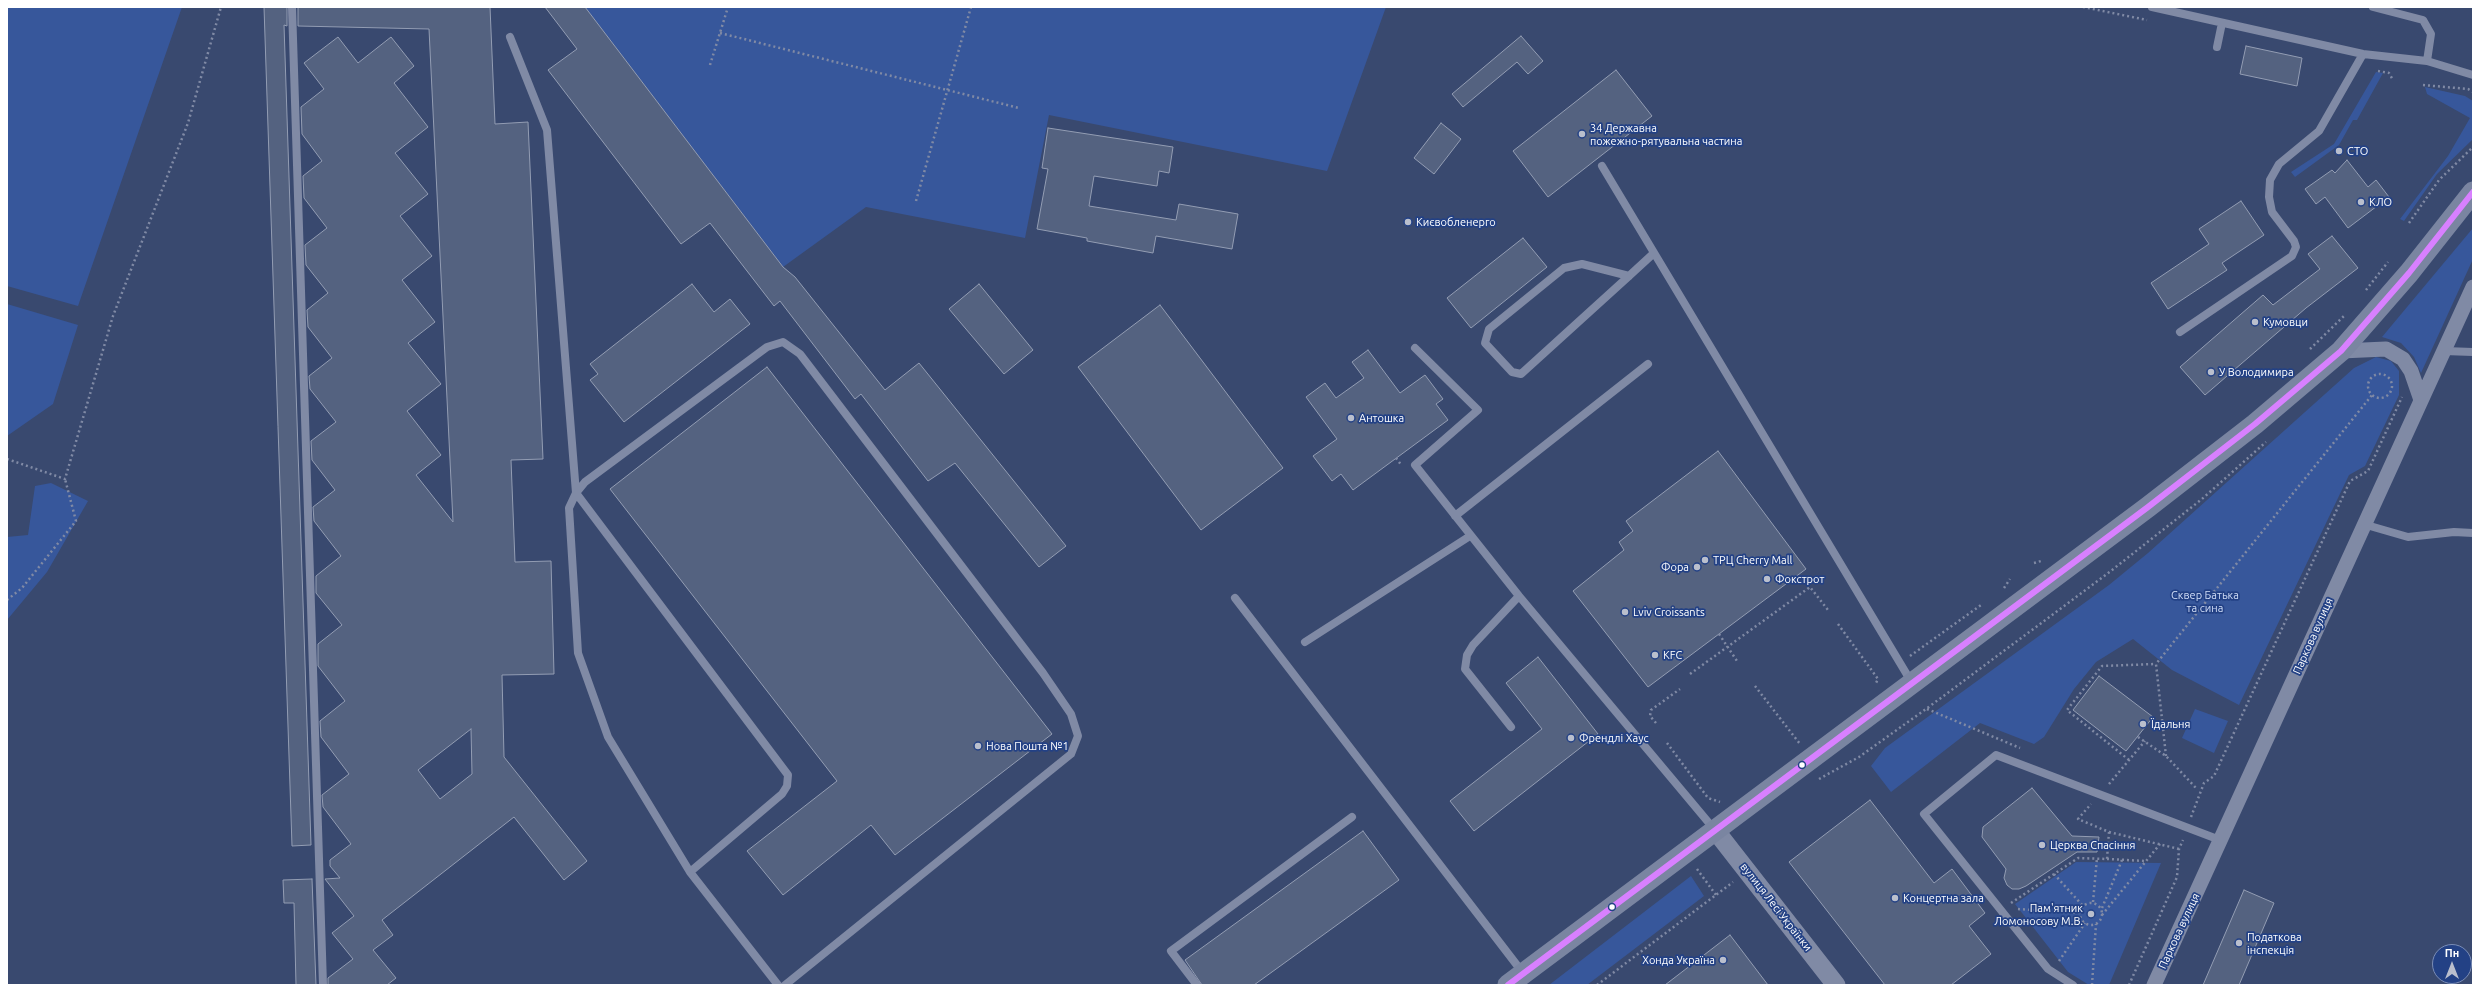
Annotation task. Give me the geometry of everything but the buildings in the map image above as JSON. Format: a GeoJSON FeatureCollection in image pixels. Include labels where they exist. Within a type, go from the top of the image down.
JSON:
{"type":"FeatureCollection","features":[{"type":"Feature","properties":{"kind":"main road"},"geometry":{"type":"LineString","coordinates":[[1516,979],[2148,507],[2255,424],[2341,351],[2409,273],[2473,192]]}},
{"type":"Feature","properties":{"kind":"street","name":"Паркова вулиця"},"geometry":{"type":"LineString","coordinates":[[2154,985],[2363,524],[2473,287]]}},
{"type":"Feature","properties":{"kind":"street"},"geometry":{"type":"LineString","coordinates":[[2341,351],[2386,349],[2403,359],[2411,371],[2421,400]]}},
{"type":"Feature","properties":{"kind":"street","name":"вулиця Лесі Українки"},"geometry":{"type":"LineString","coordinates":[[1715,830],[1748,870],[1836,985]]}},
{"type":"Feature","properties":{"kind":"lane"},"geometry":{"type":"LineString","coordinates":[[292,7],[323,985]]}},
{"type":"Feature","properties":{"kind":"lane"},"geometry":{"type":"LineString","coordinates":[[2152,7],[2363,54],[2427,61],[2473,75]]}},
{"type":"Feature","properties":{"kind":"lane"},"geometry":{"type":"LineString","coordinates":[[2373,7],[2423,20],[2431,34],[2427,61]]}},
{"type":"Feature","properties":{"kind":"lane"},"geometry":{"type":"LineString","coordinates":[[2217,47],[2222,23]]}},
{"type":"Feature","properties":{"kind":"lane"},"geometry":{"type":"LineString","coordinates":[[510,37],[547,130],[576,493],[788,775],[787,786],[782,794],[690,872]]}},
{"type":"Feature","properties":{"kind":"lane"},"geometry":{"type":"LineString","coordinates":[[2180,332],[2292,256],[2296,247],[2294,240],[2272,212],[2269,198],[2270,180],[2279,164],[2319,131],[2363,54]]}},
{"type":"Feature","properties":{"kind":"lane"},"geometry":{"type":"LineString","coordinates":[[1602,166],[1912,683]]}},
{"type":"Feature","properties":{"kind":"lane"},"geometry":{"type":"LineString","coordinates":[[1629,276],[1582,264],[1564,268],[1489,329],[1485,343],[1512,372],[1521,374],[1629,276],[1654,253]]}},
{"type":"Feature","properties":{"kind":"lane"},"geometry":{"type":"LineString","coordinates":[[778,985],[690,872],[608,737],[578,653],[569,508],[576,493],[585,482],[767,347],[783,342],[800,354],[1043,673],[1071,714],[1078,736],[1071,754],[785,985]]}},
{"type":"Feature","properties":{"kind":"lane"},"geometry":{"type":"LineString","coordinates":[[1415,348],[1478,410],[1415,466],[1518,596],[1715,830]]}},
{"type":"Feature","properties":{"kind":"lane"},"geometry":{"type":"LineString","coordinates":[[2444,351],[2473,352]]}},
{"type":"Feature","properties":{"kind":"lane"},"geometry":{"type":"LineString","coordinates":[[1455,516],[1648,364]]}},
{"type":"Feature","properties":{"kind":"lane"},"geometry":{"type":"LineString","coordinates":[[2363,524],[2408,537],[2454,532],[2473,533]]}},
{"type":"Feature","properties":{"kind":"lane"},"geometry":{"type":"LineString","coordinates":[[1305,642],[1470,536]]}},
{"type":"Feature","properties":{"kind":"lane"},"geometry":{"type":"LineString","coordinates":[[1511,727],[1465,669],[1467,655],[1473,645],[1518,596]]}},
{"type":"Feature","properties":{"kind":"lane"},"geometry":{"type":"LineString","coordinates":[[1235,598],[1516,979]]}},
{"type":"Feature","properties":{"kind":"lane"},"geometry":{"type":"LineString","coordinates":[[2073,985],[2048,969],[1924,814],[1996,755],[2220,840]]}},
{"type":"Feature","properties":{"kind":"lane"},"geometry":{"type":"LineString","coordinates":[[1197,985],[1171,951],[1352,817]]}},
{"type":"Feature","properties":{"kind":"path"},"geometry":{"type":"LineString","coordinates":[[7,600],[22,588],[76,521],[65,479],[113,316],[188,123],[221,7]]}},
{"type":"Feature","properties":{"kind":"path"},"geometry":{"type":"LineString","coordinates":[[710,65],[728,7]]}},
{"type":"Feature","properties":{"kind":"path"},"geometry":{"type":"LineString","coordinates":[[916,201],[946,90],[972,7]]}},
{"type":"Feature","properties":{"kind":"path"},"geometry":{"type":"LineString","coordinates":[[720,33],[1019,108]]}},
{"type":"Feature","properties":{"kind":"path"},"geometry":{"type":"LineString","coordinates":[[2373,70],[2389,73],[2393,80]]}},
{"type":"Feature","properties":{"kind":"path"},"geometry":{"type":"LineString","coordinates":[[2423,85],[2468,89],[2473,92]]}},
{"type":"Feature","properties":{"kind":"path"},"geometry":{"type":"LineString","coordinates":[[2409,223],[2439,180],[2473,147]]}},
{"type":"Feature","properties":{"kind":"path"},"geometry":{"type":"LineString","coordinates":[[2364,293],[2388,262]]}},
{"type":"Feature","properties":{"kind":"path"},"geometry":{"type":"LineString","coordinates":[[2306,354],[2349,310]]}},
{"type":"Feature","properties":{"kind":"path"},"geometry":{"type":"LineString","coordinates":[[2379,375],[2389,379],[2392,386],[2389,394],[2379,398],[2372,395],[2368,388],[2372,378],[2379,375]]}},
{"type":"Feature","properties":{"kind":"path"},"geometry":{"type":"LineString","coordinates":[[2129,985],[2177,877],[2179,849],[2204,783],[2214,776],[2350,481],[2368,471],[2403,394]]}},
{"type":"Feature","properties":{"kind":"path"},"geometry":{"type":"LineString","coordinates":[[2166,756],[2156,664],[2372,395]]}},
{"type":"Feature","properties":{"kind":"path"},"geometry":{"type":"LineString","coordinates":[[1814,782],[1859,757],[1926,709],[2149,541],[2202,499],[2268,441]]}},
{"type":"Feature","properties":{"kind":"path"},"geometry":{"type":"LineString","coordinates":[[7,459],[65,479]]}},
{"type":"Feature","properties":{"kind":"path"},"geometry":{"type":"LineString","coordinates":[[2034,562],[2042,561]]}},
{"type":"Feature","properties":{"kind":"path"},"geometry":{"type":"LineString","coordinates":[[2000,591],[2010,580]]}},
{"type":"Feature","properties":{"kind":"path"},"geometry":{"type":"LineString","coordinates":[[1690,674],[1810,587],[1828,610]]}},
{"type":"Feature","properties":{"kind":"path"},"geometry":{"type":"LineString","coordinates":[[1908,657],[1988,600]]}},
{"type":"Feature","properties":{"kind":"path"},"geometry":{"type":"LineString","coordinates":[[1838,624],[1878,679]]}},
{"type":"Feature","properties":{"kind":"path"},"geometry":{"type":"LineString","coordinates":[[1719,634],[1737,661]]}},
{"type":"Feature","properties":{"kind":"path"},"geometry":{"type":"LineString","coordinates":[[2129,760],[2067,710],[2102,666],[2156,664]]}},
{"type":"Feature","properties":{"kind":"path"},"geometry":{"type":"LineString","coordinates":[[1755,686],[1800,744]]}},
{"type":"Feature","properties":{"kind":"path"},"geometry":{"type":"LineString","coordinates":[[1656,723],[1650,716],[1651,710],[1680,689]]}},
{"type":"Feature","properties":{"kind":"path"},"geometry":{"type":"LineString","coordinates":[[1926,709],[2026,751]]}},
{"type":"Feature","properties":{"kind":"path"},"geometry":{"type":"LineString","coordinates":[[2138,736],[2166,756],[2196,788]]}},
{"type":"Feature","properties":{"kind":"path"},"geometry":{"type":"LineString","coordinates":[[2145,741],[2078,819],[2109,832],[2179,849]]}},
{"type":"Feature","properties":{"kind":"path"},"geometry":{"type":"LineString","coordinates":[[1667,743],[1708,798]]}},
{"type":"Feature","properties":{"kind":"path"},"geometry":{"type":"LineString","coordinates":[[2107,859],[2109,832]]}},
{"type":"Feature","properties":{"kind":"path"},"geometry":{"type":"LineString","coordinates":[[2092,985],[2096,924],[2160,844]]}},
{"type":"Feature","properties":{"kind":"path"},"geometry":{"type":"LineString","coordinates":[[2010,903],[2078,858],[2146,861]]}},
{"type":"Feature","properties":{"kind":"path"},"geometry":{"type":"LineString","coordinates":[[2093,902],[2097,858]]}},
{"type":"Feature","properties":{"kind":"path"},"geometry":{"type":"LineString","coordinates":[[2102,915],[2102,908],[2122,860]]}},
{"type":"Feature","properties":{"kind":"path"},"geometry":{"type":"LineString","coordinates":[[1697,869],[1716,895]]}},
{"type":"Feature","properties":{"kind":"path"},"geometry":{"type":"LineString","coordinates":[[1597,985],[1748,870]]}},
{"type":"Feature","properties":{"kind":"path"},"geometry":{"type":"LineString","coordinates":[[2054,874],[2083,906]]}},
{"type":"Feature","properties":{"kind":"path"},"geometry":{"type":"LineString","coordinates":[[2085,923],[2080,913],[2083,906],[2093,902]]}},
{"type":"Feature","properties":{"kind":"path"},"geometry":{"type":"LineString","coordinates":[[2093,902],[2102,908]]}},
{"type":"Feature","properties":{"kind":"path"},"geometry":{"type":"LineString","coordinates":[[2015,909],[2080,913]]}},
{"type":"Feature","properties":{"kind":"path"},"geometry":{"type":"LineString","coordinates":[[2085,923],[2096,924]]}},
{"type":"Feature","properties":{"kind":"path"},"geometry":{"type":"LineString","coordinates":[[2058,963],[2085,923]]}},
{"type":"Feature","properties":{"kind":"green space"},"geometry":{"type":"Polygon","coordinates":[[[7,7],[182,7],[78,306],[7,286],[7,7]]]}},
{"type":"Feature","properties":{"kind":"green space"},"geometry":{"type":"Polygon","coordinates":[[[585,7],[1386,7],[1327,171],[1049,115],[1025,238],[866,207],[783,267],[585,7]]]}},
{"type":"Feature","properties":{"kind":"green space"},"geometry":{"type":"Polygon","coordinates":[[[2376,72],[2383,73],[2357,120],[2353,120],[2339,145],[2295,177],[2291,172],[2334,144],[2376,72]]]}},
{"type":"Feature","properties":{"kind":"green space"},"geometry":{"type":"Polygon","coordinates":[[[2425,87],[2465,96],[2473,101],[2473,139],[2437,174],[2404,221],[2400,219],[2448,156],[2470,118],[2427,94],[2425,87]]]}},
{"type":"Feature","properties":{"kind":"green space"},"geometry":{"type":"Polygon","coordinates":[[[2473,228],[2473,259],[2421,373],[2414,357],[2401,343],[2382,337],[2473,228]]]}},
{"type":"Feature","properties":{"kind":"green space"},"geometry":{"type":"Polygon","coordinates":[[[7,304],[78,325],[53,404],[7,436],[7,304]]]}},
{"type":"Feature","properties":{"kind":"green space","name":"Сквер Батька та сина"},"geometry":{"type":"Polygon","coordinates":[[[2376,357],[2391,361],[2399,371],[2399,395],[2365,466],[2349,475],[2239,705],[2172,670],[2133,639],[2096,662],[2074,689],[2044,737],[2034,744],[1980,723],[1891,792],[1871,766],[1885,748],[2109,585],[2148,553],[2354,368],[2376,357]]]}},
{"type":"Feature","properties":{"kind":"green space"},"geometry":{"type":"Polygon","coordinates":[[[51,483],[88,501],[47,572],[7,620],[7,537],[28,535],[35,486],[51,483]]]}},
{"type":"Feature","properties":{"kind":"green space"},"geometry":{"type":"Polygon","coordinates":[[[2195,709],[2228,721],[2214,753],[2182,738],[2195,709]]]}},
{"type":"Feature","properties":{"kind":"green space"},"geometry":{"type":"Polygon","coordinates":[[[2076,862],[2161,863],[2109,985],[2089,985],[2068,972],[2015,904],[2076,862]]]}},
{"type":"Feature","properties":{"kind":"green space"},"geometry":{"type":"Polygon","coordinates":[[[1691,876],[1704,896],[1587,985],[1549,985],[1691,876]]]}},
{"type":"Feature","properties":{"kind":"transit line"},"geometry":{"type":"LineString","coordinates":[[1508,985],[2148,507],[2255,424],[2341,351],[2409,273],[2473,192]]}},
{"type":"Feature","properties":{"kind":"place","name":"34 Державна пожежно-рятувальна частина"},"geometry":{"type":"Point","coordinates":[1582,134]}},
{"type":"Feature","properties":{"kind":"place","name":"СТО"},"geometry":{"type":"Point","coordinates":[2339,151]}},
{"type":"Feature","properties":{"kind":"place","name":"КЛО"},"geometry":{"type":"Point","coordinates":[2361,202]}},
{"type":"Feature","properties":{"kind":"place","name":"Києвобленерго"},"geometry":{"type":"Point","coordinates":[1408,222]}},
{"type":"Feature","properties":{"kind":"place","name":"Кумовци"},"geometry":{"type":"Point","coordinates":[2255,322]}},
{"type":"Feature","properties":{"kind":"place","name":"У Володимира"},"geometry":{"type":"Point","coordinates":[2211,372]}},
{"type":"Feature","properties":{"kind":"place","name":"Антошка"},"geometry":{"type":"Point","coordinates":[1351,418]}},
{"type":"Feature","properties":{"kind":"place","name":"ТРЦ Cherry Mall"},"geometry":{"type":"Point","coordinates":[1705,560]}},
{"type":"Feature","properties":{"kind":"place","name":"Фора"},"geometry":{"type":"Point","coordinates":[1697,567]}},
{"type":"Feature","properties":{"kind":"place","name":"Фокстрот"},"geometry":{"type":"Point","coordinates":[1767,579]}},
{"type":"Feature","properties":{"kind":"place","name":"Lviv Croissants"},"geometry":{"type":"Point","coordinates":[1625,612]}},
{"type":"Feature","properties":{"kind":"place","name":"KFC"},"geometry":{"type":"Point","coordinates":[1655,655]}},
{"type":"Feature","properties":{"kind":"place","name":"Їдальня"},"geometry":{"type":"Point","coordinates":[2143,724]}},
{"type":"Feature","properties":{"kind":"place","name":"Френдлі Хаус"},"geometry":{"type":"Point","coordinates":[1571,738]}},
{"type":"Feature","properties":{"kind":"place","name":"Нова Пошта №1"},"geometry":{"type":"Point","coordinates":[978,746]}},
{"type":"Feature","properties":{"kind":"place","name":"Церква Спасіння"},"geometry":{"type":"Point","coordinates":[2042,845]}},
{"type":"Feature","properties":{"kind":"place","name":"Концертна зала"},"geometry":{"type":"Point","coordinates":[1895,898]}},
{"type":"Feature","properties":{"kind":"place","name":"Пам'ятник Ломоносову М.В."},"geometry":{"type":"Point","coordinates":[2091,914]}},
{"type":"Feature","properties":{"kind":"place","name":"Податкова інспекція"},"geometry":{"type":"Point","coordinates":[2239,943]}},
{"type":"Feature","properties":{"kind":"place","name":"Хонда Україна"},"geometry":{"type":"Point","coordinates":[1723,960]}}]}
